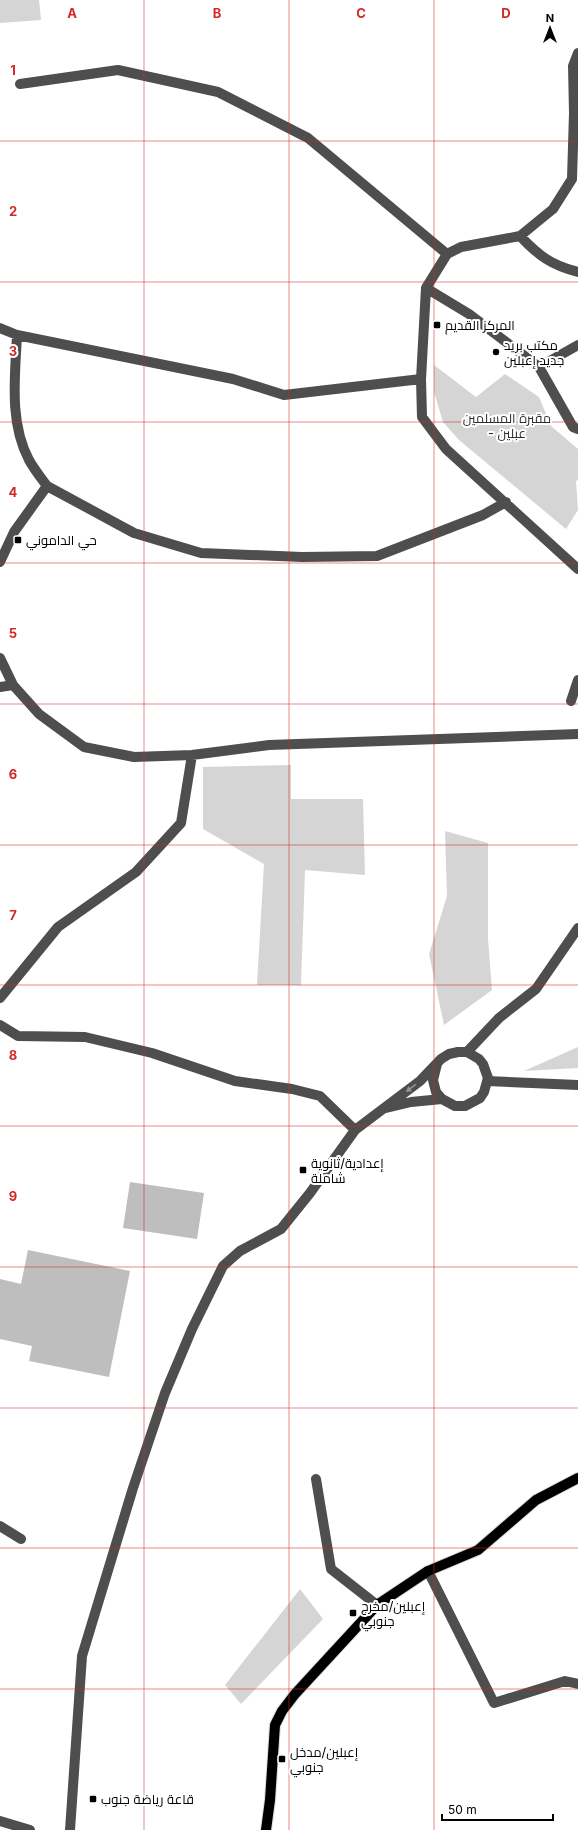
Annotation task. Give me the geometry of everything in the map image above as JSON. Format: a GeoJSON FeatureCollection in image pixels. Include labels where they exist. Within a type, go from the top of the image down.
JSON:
{"type":"FeatureCollection","features":[{"type":"Feature","properties":{"kind":"main road"},"geometry":{"type":"LineString","coordinates":[[266,1830],[270,1800],[274,1730],[277,1721],[295,1694],[377,1605],[428,1571],[478,1550],[536,1500],[578,1478]]}},
{"type":"Feature","properties":{"kind":"street"},"geometry":{"type":"LineString","coordinates":[[577,564],[446,449],[422,418],[421,379],[426,288],[448,254],[461,247],[520,236],[553,209],[572,179],[576,113],[573,66],[578,53]]}},
{"type":"Feature","properties":{"kind":"street"},"geometry":{"type":"LineString","coordinates":[[20,84],[118,70],[218,92],[308,138],[448,254]]}},
{"type":"Feature","properties":{"kind":"street"},"geometry":{"type":"LineString","coordinates":[[520,236],[538,255],[562,268],[578,272]]}},
{"type":"Feature","properties":{"kind":"street"},"geometry":{"type":"LineString","coordinates":[[426,288],[469,314],[539,367],[573,427],[578,429]]}},
{"type":"Feature","properties":{"kind":"street"},"geometry":{"type":"LineString","coordinates":[[0,328],[17,335],[233,379],[284,395],[421,379]]}},
{"type":"Feature","properties":{"kind":"street"},"geometry":{"type":"LineString","coordinates":[[17,335],[14,402],[18,432],[29,460],[47,486],[134,533],[201,553],[302,557],[377,556],[483,516],[506,502]]}},
{"type":"Feature","properties":{"kind":"street"},"geometry":{"type":"LineString","coordinates":[[539,367],[578,345]]}},
{"type":"Feature","properties":{"kind":"street"},"geometry":{"type":"LineString","coordinates":[[0,562],[14,532],[47,486]]}},
{"type":"Feature","properties":{"kind":"street"},"geometry":{"type":"LineString","coordinates":[[0,658],[13,685],[39,714],[84,747],[134,758],[192,756],[269,745],[578,734]]}},
{"type":"Feature","properties":{"kind":"street"},"geometry":{"type":"LineString","coordinates":[[571,701],[578,680]]}},
{"type":"Feature","properties":{"kind":"street"},"geometry":{"type":"LineString","coordinates":[[0,687],[13,685]]}},
{"type":"Feature","properties":{"kind":"street"},"geometry":{"type":"LineString","coordinates":[[0,998],[58,927],[136,872],[180,823],[192,756]]}},
{"type":"Feature","properties":{"kind":"street"},"geometry":{"type":"LineString","coordinates":[[467,1052],[499,1018],[536,989],[578,928]]}},
{"type":"Feature","properties":{"kind":"street"},"geometry":{"type":"LineString","coordinates":[[0,1025],[18,1036],[85,1038],[152,1054],[235,1081],[292,1089],[320,1096],[355,1130]]}},
{"type":"Feature","properties":{"kind":"street"},"geometry":{"type":"LineString","coordinates":[[70,1830],[82,1656],[133,1488],[165,1393],[192,1329],[223,1266],[240,1251],[281,1229],[310,1193],[355,1130],[420,1081],[437,1064],[449,1054],[467,1052],[479,1059],[483,1064],[487,1073],[487,1082],[484,1092],[480,1098],[472,1104],[455,1106],[442,1099],[436,1092],[433,1080],[437,1064]]}},
{"type":"Feature","properties":{"kind":"street"},"geometry":{"type":"LineString","coordinates":[[487,1082],[578,1085]]}},
{"type":"Feature","properties":{"kind":"street"},"geometry":{"type":"LineString","coordinates":[[383,1110],[411,1102],[442,1099]]}},
{"type":"Feature","properties":{"kind":"street"},"geometry":{"type":"LineString","coordinates":[[316,1479],[331,1569],[377,1605]]}},
{"type":"Feature","properties":{"kind":"street"},"geometry":{"type":"LineString","coordinates":[[0,1526],[21,1539]]}},
{"type":"Feature","properties":{"kind":"street"},"geometry":{"type":"LineString","coordinates":[[428,1571],[494,1703],[566,1681],[578,1684]]}},
{"type":"Feature","properties":{"kind":"street"},"geometry":{"type":"LineString","coordinates":[[0,1821],[30,1830]]}},
{"type":"Feature","properties":{"kind":"green space"},"geometry":{"type":"Polygon","coordinates":[[[0,0],[39,0],[41,20],[0,23],[0,0]]]}},
{"type":"Feature","properties":{"kind":"green space","name":"مقبرة المسلمين - عبلين"},"geometry":{"type":"Polygon","coordinates":[[[434,365],[476,397],[505,374],[539,397],[551,426],[578,449],[578,480],[576,481],[578,510],[566,529],[459,440],[443,422],[434,392],[434,365]]]}},
{"type":"Feature","properties":{"kind":"green space"},"geometry":{"type":"Polygon","coordinates":[[[291,765],[291,799],[363,799],[365,875],[305,870],[301,985],[257,985],[264,864],[203,829],[203,767],[291,765]]]}},
{"type":"Feature","properties":{"kind":"green space"},"geometry":{"type":"Polygon","coordinates":[[[445,831],[488,843],[488,939],[492,990],[444,1025],[429,954],[447,896],[445,831]]]}},
{"type":"Feature","properties":{"kind":"green space"},"geometry":{"type":"Polygon","coordinates":[[[578,1047],[578,1068],[524,1071],[578,1047]]]}},
{"type":"Feature","properties":{"kind":"green space"},"geometry":{"type":"Polygon","coordinates":[[[300,1589],[323,1619],[241,1704],[225,1685],[300,1589]]]}},
{"type":"Feature","properties":{"kind":"building"},"geometry":{"type":"Polygon","coordinates":[[[130,1182],[204,1193],[197,1239],[123,1228],[130,1182]]]}},
{"type":"Feature","properties":{"kind":"building"},"geometry":{"type":"Polygon","coordinates":[[[28,1250],[130,1271],[109,1377],[29,1361],[32,1346],[0,1339],[0,1279],[21,1284],[28,1250]]]}},
{"type":"Feature","properties":{"kind":"place","name":"المركز القديم"},"geometry":{"type":"Point","coordinates":[437,325]}},
{"type":"Feature","properties":{"kind":"place","name":"مكتب بريد جديد إعبلين"},"geometry":{"type":"Point","coordinates":[496,352]}},
{"type":"Feature","properties":{"kind":"place","name":"حي الداموني"},"geometry":{"type":"Point","coordinates":[18,540]}},
{"type":"Feature","properties":{"kind":"place","name":"إعدادية/ثانوية شاملة"},"geometry":{"type":"Point","coordinates":[303,1170]}},
{"type":"Feature","properties":{"kind":"place","name":"إعبلين/مخرج جنوبي"},"geometry":{"type":"Point","coordinates":[353,1613]}},
{"type":"Feature","properties":{"kind":"place","name":"إعبلين/مدخل جنوبي"},"geometry":{"type":"Point","coordinates":[282,1759]}},
{"type":"Feature","properties":{"kind":"place","name":"قاعة رياضة جنوب"},"geometry":{"type":"Point","coordinates":[93,1799]}}]}
